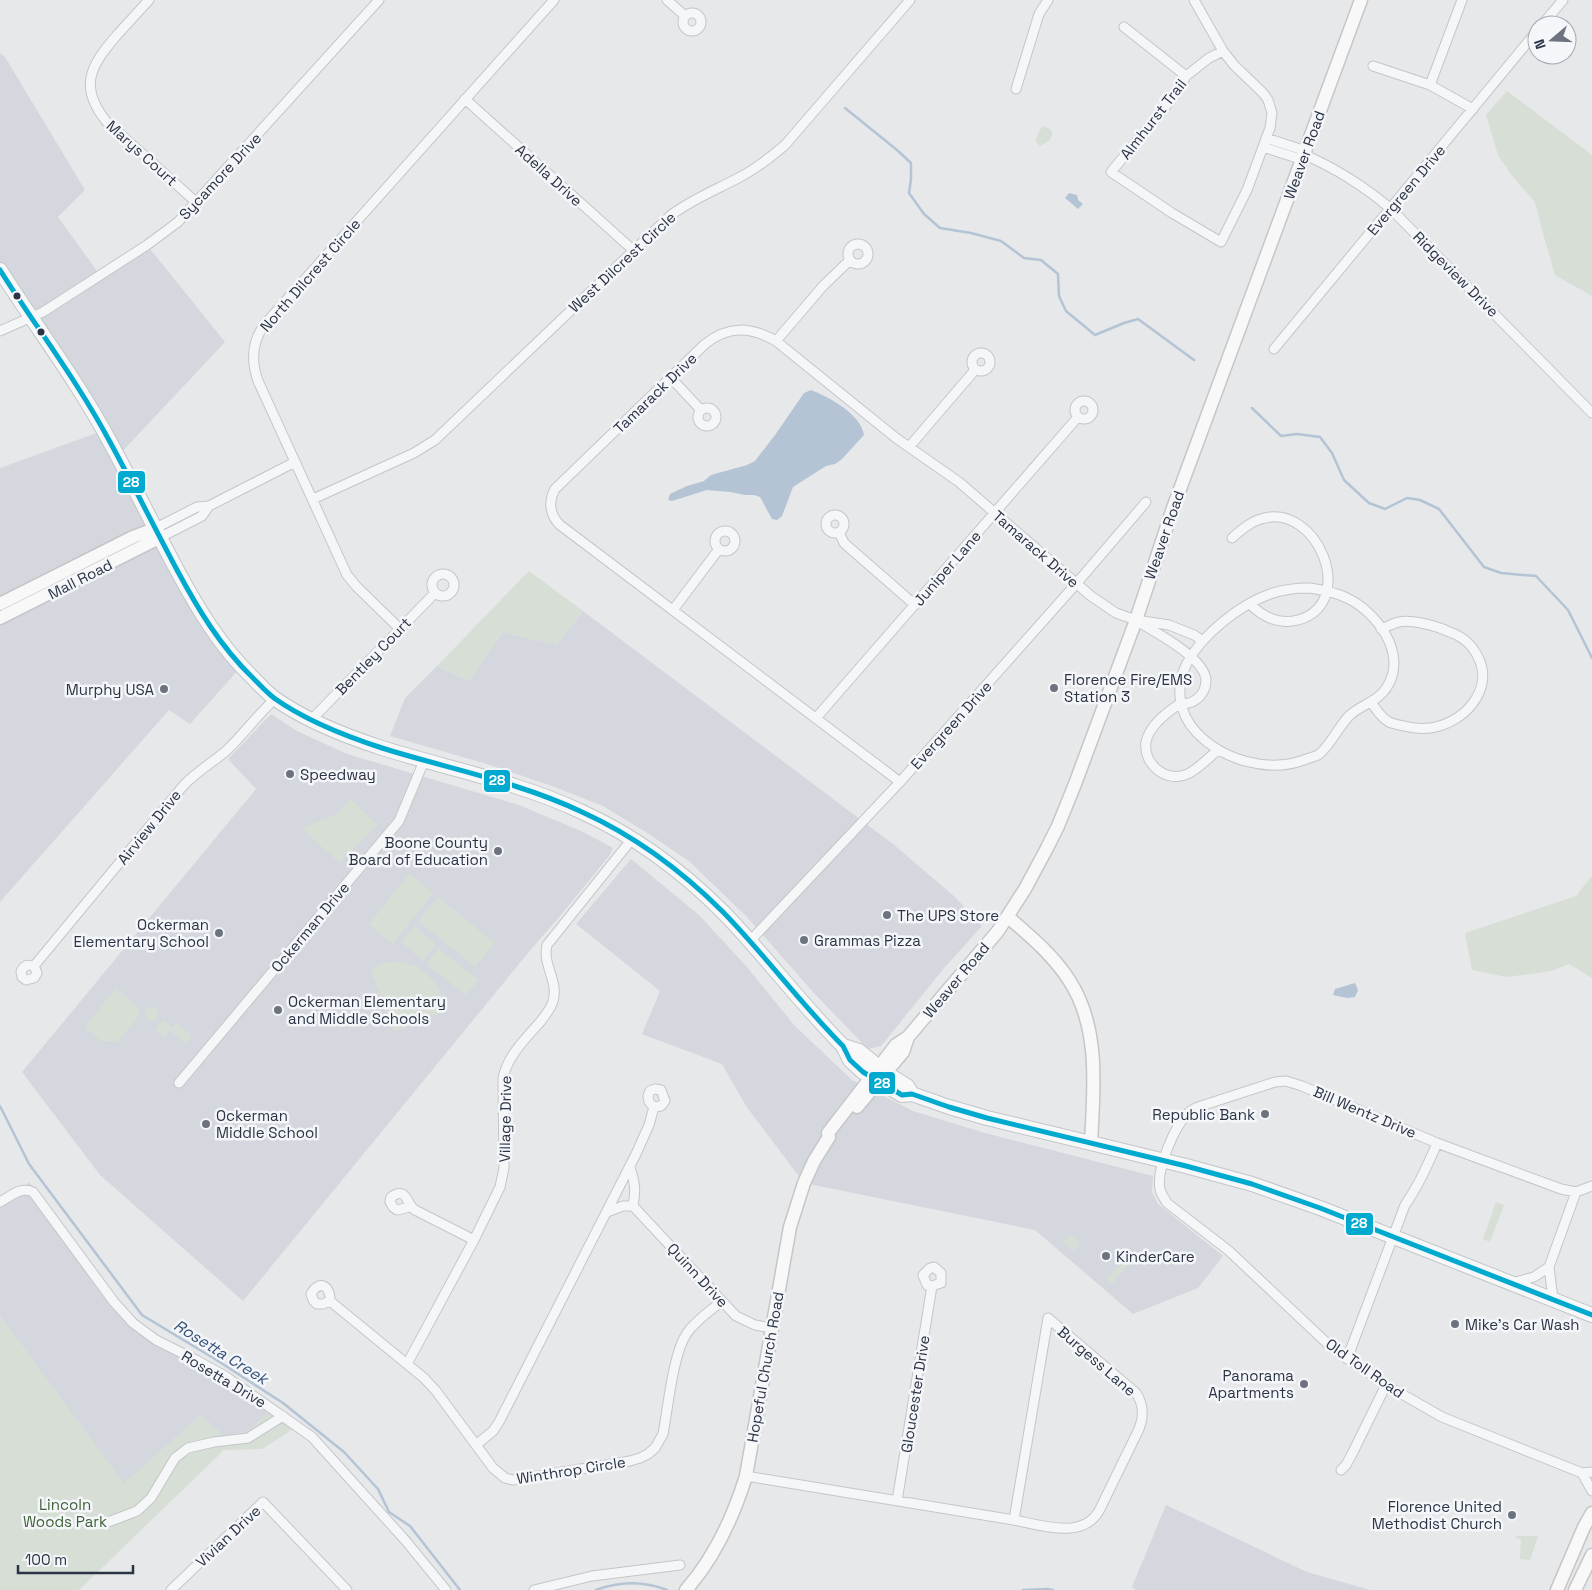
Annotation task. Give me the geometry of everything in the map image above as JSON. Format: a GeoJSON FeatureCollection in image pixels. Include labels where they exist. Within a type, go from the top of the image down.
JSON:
{"type":"FeatureCollection","features":[{"type":"Feature","properties":{"kind":"main road","name":"Weaver Road"},"geometry":{"type":"LineString","coordinates":[[878,1075],[896,1044],[908,1037],[998,931],[1028,883],[1058,826],[1084,762],[1136,620],[1173,508],[1305,156],[1361,0]]}},
{"type":"Feature","properties":{"kind":"main road"},"geometry":{"type":"LineString","coordinates":[[0,270],[109,440],[192,598],[211,629],[241,667],[275,699],[311,720],[342,734],[424,762],[529,790],[559,801],[597,819],[632,839],[682,875],[723,913],[843,1046],[859,1051],[878,1075],[902,1095],[912,1094],[987,1118],[1218,1174],[1284,1195],[1592,1315]]}},
{"type":"Feature","properties":{"kind":"main road","name":"Mall Road"},"geometry":{"type":"LineString","coordinates":[[0,604],[133,537],[157,533]]}},
{"type":"Feature","properties":{"kind":"main road","name":"Mall Road"},"geometry":{"type":"LineString","coordinates":[[0,618],[157,533]]}},
{"type":"Feature","properties":{"kind":"main road"},"geometry":{"type":"LineString","coordinates":[[1008,917],[1058,966],[1078,995],[1084,1009],[1092,1052],[1091,1142]]}},
{"type":"Feature","properties":{"kind":"main road","name":"Hopeful Church Road"},"geometry":{"type":"LineString","coordinates":[[686,1590],[725,1533],[738,1503],[746,1476],[790,1227],[796,1205],[814,1161],[829,1137],[828,1133],[878,1075]]}},
{"type":"Feature","properties":{"kind":"main road"},"geometry":{"type":"LineString","coordinates":[[1557,1590],[1588,1529],[1592,1513]]}},
{"type":"Feature","properties":{"kind":"main road"},"geometry":{"type":"LineString","coordinates":[[1575,1590],[1592,1555]]}},
{"type":"Feature","properties":{"kind":"street","name":"Marys Court"},"geometry":{"type":"LineString","coordinates":[[149,0],[98,57],[92,72],[92,96],[98,111],[106,121],[197,203]]}},
{"type":"Feature","properties":{"kind":"street","name":"Sycamore Drive"},"geometry":{"type":"LineString","coordinates":[[0,331],[49,308],[163,235],[178,222],[379,0]]}},
{"type":"Feature","properties":{"kind":"street","name":"North Dilcrest Circle"},"geometry":{"type":"LineString","coordinates":[[399,628],[352,581],[344,567],[254,371],[253,353],[257,337],[265,324],[554,0]]}},
{"type":"Feature","properties":{"kind":"street"},"geometry":{"type":"LineString","coordinates":[[667,0],[685,16]]}},
{"type":"Feature","properties":{"kind":"street","name":"West Dilcrest Circle"},"geometry":{"type":"LineString","coordinates":[[313,499],[414,453],[434,440],[660,224],[681,207],[750,172],[786,145],[910,0]]}},
{"type":"Feature","properties":{"kind":"street"},"geometry":{"type":"LineString","coordinates":[[1016,89],[1039,14],[1048,0]]}},
{"type":"Feature","properties":{"kind":"street"},"geometry":{"type":"LineString","coordinates":[[1194,0],[1223,51],[1268,100],[1272,113],[1272,122],[1264,142]]}},
{"type":"Feature","properties":{"kind":"street"},"geometry":{"type":"LineString","coordinates":[[1430,85],[1462,0]]}},
{"type":"Feature","properties":{"kind":"street"},"geometry":{"type":"LineString","coordinates":[[1550,15],[1563,0]]}},
{"type":"Feature","properties":{"kind":"street"},"geometry":{"type":"LineString","coordinates":[[1124,27],[1186,76]]}},
{"type":"Feature","properties":{"kind":"street","name":"Evergreen Drive"},"geometry":{"type":"LineString","coordinates":[[1274,349],[1527,43]]}},
{"type":"Feature","properties":{"kind":"street","name":"Almhurst Trail"},"geometry":{"type":"LineString","coordinates":[[1223,51],[1186,76],[1170,100],[1111,172],[1172,213],[1221,242],[1247,190],[1264,142]]}},
{"type":"Feature","properties":{"kind":"street"},"geometry":{"type":"LineString","coordinates":[[1373,66],[1430,85],[1473,109]]}},
{"type":"Feature","properties":{"kind":"street","name":"Adella Drive"},"geometry":{"type":"LineString","coordinates":[[466,100],[633,250]]}},
{"type":"Feature","properties":{"kind":"street","name":"Ridgeview Drive"},"geometry":{"type":"LineString","coordinates":[[1264,142],[1305,156],[1342,172],[1373,194],[1391,209],[1592,413]]}},
{"type":"Feature","properties":{"kind":"street"},"geometry":{"type":"LineString","coordinates":[[776,341],[822,286],[850,260]]}},
{"type":"Feature","properties":{"kind":"street","name":"Tamarack Drive"},"geometry":{"type":"LineString","coordinates":[[900,782],[560,525],[553,516],[551,502],[553,494],[560,484],[705,344],[724,332],[733,330],[754,331],[776,341],[896,438],[946,472],[1091,596],[1116,613],[1136,620]]}},
{"type":"Feature","properties":{"kind":"street"},"geometry":{"type":"LineString","coordinates":[[909,447],[975,370]]}},
{"type":"Feature","properties":{"kind":"street"},"geometry":{"type":"LineString","coordinates":[[671,378],[701,410]]}},
{"type":"Feature","properties":{"kind":"street","name":"Juniper Lane"},"geometry":{"type":"LineString","coordinates":[[816,718],[1078,417]]}},
{"type":"Feature","properties":{"kind":"street"},"geometry":{"type":"LineString","coordinates":[[157,533],[197,507],[209,506],[295,462]]}},
{"type":"Feature","properties":{"kind":"street","name":"Evergreen Drive"},"geometry":{"type":"LineString","coordinates":[[749,942],[900,782],[1076,584],[1146,502]]}},
{"type":"Feature","properties":{"kind":"street"},"geometry":{"type":"LineString","coordinates":[[1232,538],[1253,522],[1262,518],[1275,516],[1287,518],[1303,527],[1314,538],[1323,555],[1328,591],[1323,603],[1306,618],[1282,621],[1270,618],[1250,604]]}},
{"type":"Feature","properties":{"kind":"street"},"geometry":{"type":"LineString","coordinates":[[839,532],[844,543],[915,605]]}},
{"type":"Feature","properties":{"kind":"street"},"geometry":{"type":"LineString","coordinates":[[673,610],[719,549]]}},
{"type":"Feature","properties":{"kind":"street"},"geometry":{"type":"LineString","coordinates":[[1310,588],[1328,591],[1347,598],[1360,606],[1372,617],[1392,647],[1394,668],[1387,688],[1380,696],[1350,715],[1319,754],[1295,763],[1276,765],[1256,764],[1238,759],[1218,750],[1193,729],[1184,715],[1180,704],[1181,681],[1191,657],[1203,641],[1225,620],[1250,604],[1269,594],[1289,589],[1310,588]]}},
{"type":"Feature","properties":{"kind":"street","name":"Bentley Court"},"geometry":{"type":"LineString","coordinates":[[311,720],[435,593]]}},
{"type":"Feature","properties":{"kind":"street"},"geometry":{"type":"LineString","coordinates":[[1136,620],[1169,625],[1203,641]]}},
{"type":"Feature","properties":{"kind":"street"},"geometry":{"type":"LineString","coordinates":[[1136,620],[1164,636],[1191,657],[1203,670],[1206,678],[1202,694],[1196,700],[1180,704],[1155,725],[1148,734],[1146,742],[1148,759],[1153,766],[1167,775],[1183,776],[1192,772],[1218,750]]}},
{"type":"Feature","properties":{"kind":"street"},"geometry":{"type":"LineString","coordinates":[[1371,702],[1390,723],[1419,729],[1432,728],[1455,719],[1467,709],[1477,698],[1482,686],[1483,676],[1480,662],[1472,645],[1454,633],[1434,625],[1400,621],[1381,629]]}},
{"type":"Feature","properties":{"kind":"street","name":"Airview Drive"},"geometry":{"type":"LineString","coordinates":[[34,966],[191,777],[230,747],[275,699]]}},
{"type":"Feature","properties":{"kind":"street","name":"Ockerman Drive"},"geometry":{"type":"LineString","coordinates":[[179,1083],[399,821],[424,762]]}},
{"type":"Feature","properties":{"kind":"street","name":"Village Drive"},"geometry":{"type":"LineString","coordinates":[[407,1364],[474,1240],[496,1197],[503,1177],[505,1069],[513,1054],[546,1013],[554,999],[553,979],[545,958],[547,945],[632,839]]}},
{"type":"Feature","properties":{"kind":"street","name":"Bill Wentz Drive"},"geometry":{"type":"LineString","coordinates":[[1163,1161],[1174,1132],[1189,1112],[1198,1107],[1274,1082],[1286,1081],[1437,1143],[1561,1189],[1576,1192]]}},
{"type":"Feature","properties":{"kind":"street"},"geometry":{"type":"LineString","coordinates":[[476,1445],[493,1431],[499,1422],[630,1168],[644,1137],[654,1107]]}},
{"type":"Feature","properties":{"kind":"street"},"geometry":{"type":"LineString","coordinates":[[1347,1359],[1405,1204],[1420,1183],[1437,1143]]}},
{"type":"Feature","properties":{"kind":"street","name":"Old Toll Road"},"geometry":{"type":"LineString","coordinates":[[1163,1161],[1159,1186],[1167,1203],[1228,1250],[1330,1346],[1347,1359],[1386,1385],[1442,1418],[1582,1473],[1592,1472]]}},
{"type":"Feature","properties":{"kind":"street"},"geometry":{"type":"LineString","coordinates":[[607,1212],[623,1206],[633,1206],[636,1190],[635,1180],[630,1168]]}},
{"type":"Feature","properties":{"kind":"street"},"geometry":{"type":"LineString","coordinates":[[1553,1299],[1549,1267],[1576,1192],[1592,1186]]}},
{"type":"Feature","properties":{"kind":"street","name":"Rosetta Drive"},"geometry":{"type":"LineString","coordinates":[[0,1202],[22,1190],[26,1189],[33,1192],[114,1302],[133,1323],[156,1340],[225,1376],[312,1437],[405,1540],[446,1590]]}},
{"type":"Feature","properties":{"kind":"street"},"geometry":{"type":"LineString","coordinates":[[410,1206],[474,1240]]}},
{"type":"Feature","properties":{"kind":"street","name":"Quinn Drive"},"geometry":{"type":"LineString","coordinates":[[633,1206],[736,1316],[745,1321],[772,1328]]}},
{"type":"Feature","properties":{"kind":"street"},"geometry":{"type":"LineString","coordinates":[[1512,1283],[1534,1277],[1549,1267]]}},
{"type":"Feature","properties":{"kind":"street","name":"Gloucester Drive"},"geometry":{"type":"LineString","coordinates":[[897,1501],[932,1286]]}},
{"type":"Feature","properties":{"kind":"street","name":"Winthrop Circle"},"geometry":{"type":"LineString","coordinates":[[330,1301],[407,1364],[436,1391],[499,1474],[513,1480],[630,1461],[648,1454],[659,1442],[663,1434],[677,1360],[687,1333],[695,1323],[722,1301]]}},
{"type":"Feature","properties":{"kind":"street","name":"Burgess Lane"},"geometry":{"type":"LineString","coordinates":[[746,1476],[1014,1520],[1068,1528],[1076,1528],[1090,1521],[1099,1511],[1143,1421],[1142,1404],[1136,1393],[1048,1318],[1014,1520]]}},
{"type":"Feature","properties":{"kind":"street"},"geometry":{"type":"LineString","coordinates":[[1341,1470],[1353,1452],[1386,1385]]}},
{"type":"Feature","properties":{"kind":"street"},"geometry":{"type":"LineString","coordinates":[[108,1522],[137,1511],[151,1498],[175,1458],[188,1448],[214,1442],[248,1438],[283,1416]]}},
{"type":"Feature","properties":{"kind":"street"},"geometry":{"type":"LineString","coordinates":[[1582,1473],[1592,1490]]}},
{"type":"Feature","properties":{"kind":"street","name":"Vivian Drive"},"geometry":{"type":"LineString","coordinates":[[171,1590],[263,1502],[343,1589]]}},
{"type":"Feature","properties":{"kind":"street"},"geometry":{"type":"LineString","coordinates":[[534,1590],[592,1576],[680,1565]]}},
{"type":"Feature","properties":{"kind":"shaded area"},"geometry":{"type":"Polygon","coordinates":[[[0,53],[5,57],[85,190],[58,217],[100,275],[147,245],[225,342],[118,456],[241,667],[190,724],[169,710],[0,902],[0,468],[102,431],[0,269],[0,53]]]}},
{"type":"Feature","properties":{"kind":"shaded area"},"geometry":{"type":"Polygon","coordinates":[[[583,611],[893,844],[955,897],[982,926],[945,967],[881,1046],[868,1049],[814,993],[747,917],[690,862],[649,834],[603,806],[552,786],[487,764],[390,736],[405,698],[437,666],[469,681],[503,632],[557,645],[583,611]]]}},
{"type":"Feature","properties":{"kind":"shaded area","name":"Ockerman Elementary and Middle Schools"},"geometry":{"type":"Polygon","coordinates":[[[271,714],[297,731],[347,754],[519,805],[581,831],[613,848],[609,856],[561,915],[243,1301],[100,1175],[22,1072],[256,789],[228,759],[271,714]]]}},
{"type":"Feature","properties":{"kind":"shaded area"},"geometry":{"type":"Polygon","coordinates":[[[631,859],[699,915],[747,967],[794,1025],[852,1080],[913,1111],[985,1133],[1153,1176],[1152,1192],[1158,1204],[1223,1256],[1198,1288],[1133,1314],[1035,1230],[804,1183],[746,1106],[722,1064],[642,1034],[660,991],[576,924],[631,859]]]}},
{"type":"Feature","properties":{"kind":"shaded area"},"geometry":{"type":"Polygon","coordinates":[[[29,1182],[114,1302],[133,1323],[272,1409],[248,1431],[223,1436],[201,1415],[124,1484],[0,1316],[0,1202],[25,1189],[29,1182]]]}},
{"type":"Feature","properties":{"kind":"shaded area"},"geometry":{"type":"Polygon","coordinates":[[[1166,1505],[1307,1572],[1370,1590],[1136,1590],[1132,1587],[1166,1505]]]}},
{"type":"Feature","properties":{"kind":"green space"},"geometry":{"type":"Polygon","coordinates":[[[1507,91],[1592,155],[1592,296],[1555,275],[1535,202],[1513,177],[1498,155],[1486,115],[1507,91]]]}},
{"type":"Feature","properties":{"kind":"green space"},"geometry":{"type":"Polygon","coordinates":[[[1044,126],[1050,129],[1053,134],[1049,141],[1040,146],[1036,142],[1037,137],[1039,131],[1044,126]]]}},
{"type":"Feature","properties":{"kind":"green space"},"geometry":{"type":"Polygon","coordinates":[[[529,571],[583,611],[557,645],[503,632],[469,681],[437,666],[529,571]]]}},
{"type":"Feature","properties":{"kind":"green space"},"geometry":{"type":"Polygon","coordinates":[[[351,799],[377,825],[340,863],[301,828],[337,814],[351,799]]]}},
{"type":"Feature","properties":{"kind":"green space"},"geometry":{"type":"Polygon","coordinates":[[[409,874],[433,893],[393,944],[369,924],[409,874]]]}},
{"type":"Feature","properties":{"kind":"green space"},"geometry":{"type":"Polygon","coordinates":[[[1592,876],[1592,978],[1569,964],[1551,971],[1507,977],[1472,970],[1465,933],[1576,896],[1592,876]]]}},
{"type":"Feature","properties":{"kind":"green space"},"geometry":{"type":"Polygon","coordinates":[[[438,897],[495,943],[475,967],[418,921],[438,897]]]}},
{"type":"Feature","properties":{"kind":"green space"},"geometry":{"type":"Polygon","coordinates":[[[414,926],[436,944],[423,961],[401,942],[414,926]]]}},
{"type":"Feature","properties":{"kind":"green space"},"geometry":{"type":"Polygon","coordinates":[[[438,948],[479,980],[466,995],[426,964],[438,948]]]}},
{"type":"Feature","properties":{"kind":"green space"},"geometry":{"type":"Polygon","coordinates":[[[397,961],[419,967],[436,983],[448,1010],[394,1032],[370,969],[384,963],[397,961]]]}},
{"type":"Feature","properties":{"kind":"green space"},"geometry":{"type":"Polygon","coordinates":[[[116,988],[134,1003],[140,1013],[118,1042],[101,1041],[85,1027],[116,988]]]}},
{"type":"Feature","properties":{"kind":"green space"},"geometry":{"type":"Polygon","coordinates":[[[157,1007],[158,1019],[147,1020],[145,1008],[157,1007]]]}},
{"type":"Feature","properties":{"kind":"green space"},"geometry":{"type":"Polygon","coordinates":[[[163,1020],[172,1027],[164,1037],[155,1030],[163,1020]]]}},
{"type":"Feature","properties":{"kind":"green space"},"geometry":{"type":"Polygon","coordinates":[[[176,1023],[192,1036],[186,1044],[170,1031],[176,1023]]]}},
{"type":"Feature","properties":{"kind":"green space"},"geometry":{"type":"Polygon","coordinates":[[[1496,1202],[1504,1205],[1490,1242],[1483,1239],[1496,1202]]]}},
{"type":"Feature","properties":{"kind":"green space"},"geometry":{"type":"Polygon","coordinates":[[[1071,1234],[1081,1243],[1074,1251],[1063,1242],[1071,1234]]]}},
{"type":"Feature","properties":{"kind":"green space"},"geometry":{"type":"Polygon","coordinates":[[[1124,1259],[1129,1264],[1112,1284],[1107,1279],[1124,1259]]]}},
{"type":"Feature","properties":{"kind":"green space","name":"Lincoln Woods Park"},"geometry":{"type":"Polygon","coordinates":[[[0,1316],[124,1483],[201,1415],[223,1436],[248,1431],[272,1409],[298,1426],[262,1449],[224,1450],[79,1590],[0,1590],[0,1316]]]}},
{"type":"Feature","properties":{"kind":"green space"},"geometry":{"type":"Polygon","coordinates":[[[1516,1536],[1538,1536],[1530,1560],[1520,1559],[1521,1539],[1516,1538],[1516,1536]]]}},
{"type":"Feature","properties":{"kind":"water"},"geometry":{"type":"Polygon","coordinates":[[[1069,193],[1077,195],[1078,200],[1083,204],[1078,209],[1065,198],[1069,193]]]}},
{"type":"Feature","properties":{"kind":"water"},"geometry":{"type":"Polygon","coordinates":[[[811,390],[835,402],[851,413],[862,427],[864,435],[842,459],[835,464],[826,466],[793,487],[782,516],[777,520],[772,519],[760,497],[754,495],[707,490],[672,501],[668,500],[670,494],[704,481],[711,475],[755,461],[804,393],[811,390]]]}},
{"type":"Feature","properties":{"kind":"water"},"geometry":{"type":"Polygon","coordinates":[[[1355,983],[1358,990],[1355,997],[1347,998],[1333,995],[1335,989],[1355,983]]]}},
{"type":"Feature","properties":{"kind":"waterway"},"geometry":{"type":"LineString","coordinates":[[845,108],[911,163],[909,193],[924,214],[940,228],[971,233],[1001,241],[1024,258],[1041,260],[1058,274],[1059,296],[1066,311],[1095,335],[1138,319],[1194,360]]}},
{"type":"Feature","properties":{"kind":"waterway"},"geometry":{"type":"LineString","coordinates":[[1252,408],[1281,436],[1297,434],[1320,437],[1332,453],[1344,480],[1369,503],[1385,509],[1407,498],[1420,500],[1439,509],[1484,567],[1501,573],[1536,576],[1568,610],[1592,658]]}},
{"type":"Feature","properties":{"kind":"waterway","name":"Rosetta Creek"},"geometry":{"type":"LineString","coordinates":[[0,1106],[29,1164],[142,1315],[283,1403],[344,1452],[378,1489],[389,1512],[410,1526],[460,1590]]}},
{"type":"Feature","properties":{"kind":"waterway","name":"Rosetta Creek"},"geometry":{"type":"LineString","coordinates":[[596,1590],[632,1583],[650,1585],[667,1590]]}},
{"type":"Feature","properties":{"kind":"waterway","name":"Rosetta Creek"},"geometry":{"type":"LineString","coordinates":[[1023,1590],[1053,1590]]}},
{"type":"Feature","properties":{"kind":"transit line","name":"28"},"geometry":{"type":"LineString","coordinates":[[0,270],[98,420],[177,570],[210,626],[240,665],[268,693],[286,706],[326,727],[368,743],[407,756],[509,784],[558,801],[602,822],[639,843],[691,882],[723,912],[843,1046],[850,1060],[863,1072],[902,1095],[912,1094],[987,1118],[1186,1166],[1252,1184],[1320,1208],[1592,1315]]}},
{"type":"Feature","properties":{"kind":"place","name":"Florence Fire/EMS Station 3"},"geometry":{"type":"Point","coordinates":[1054,688]}},
{"type":"Feature","properties":{"kind":"place","name":"Murphy USA"},"geometry":{"type":"Point","coordinates":[164,689]}},
{"type":"Feature","properties":{"kind":"place","name":"Speedway"},"geometry":{"type":"Point","coordinates":[290,774]}},
{"type":"Feature","properties":{"kind":"place","name":"Boone County Board of Education"},"geometry":{"type":"Point","coordinates":[498,851]}},
{"type":"Feature","properties":{"kind":"place","name":"The UPS Store"},"geometry":{"type":"Point","coordinates":[887,915]}},
{"type":"Feature","properties":{"kind":"place","name":"Ockerman Elementary School"},"geometry":{"type":"Point","coordinates":[219,933]}},
{"type":"Feature","properties":{"kind":"place","name":"Grammas Pizza"},"geometry":{"type":"Point","coordinates":[804,940]}},
{"type":"Feature","properties":{"kind":"place","name":"Ockerman Elementary and Middle Schools"},"geometry":{"type":"Point","coordinates":[278,1010]}},
{"type":"Feature","properties":{"kind":"place","name":"Republic Bank"},"geometry":{"type":"Point","coordinates":[1265,1114]}},
{"type":"Feature","properties":{"kind":"place","name":"Ockerman Middle School"},"geometry":{"type":"Point","coordinates":[206,1124]}},
{"type":"Feature","properties":{"kind":"place","name":"KinderCare"},"geometry":{"type":"Point","coordinates":[1106,1256]}},
{"type":"Feature","properties":{"kind":"place","name":"Mike's Car Wash"},"geometry":{"type":"Point","coordinates":[1455,1324]}},
{"type":"Feature","properties":{"kind":"place","name":"Panorama Apartments"},"geometry":{"type":"Point","coordinates":[1304,1384]}},
{"type":"Feature","properties":{"kind":"place","name":"Florence United Methodist Church"},"geometry":{"type":"Point","coordinates":[1512,1515]}}]}
